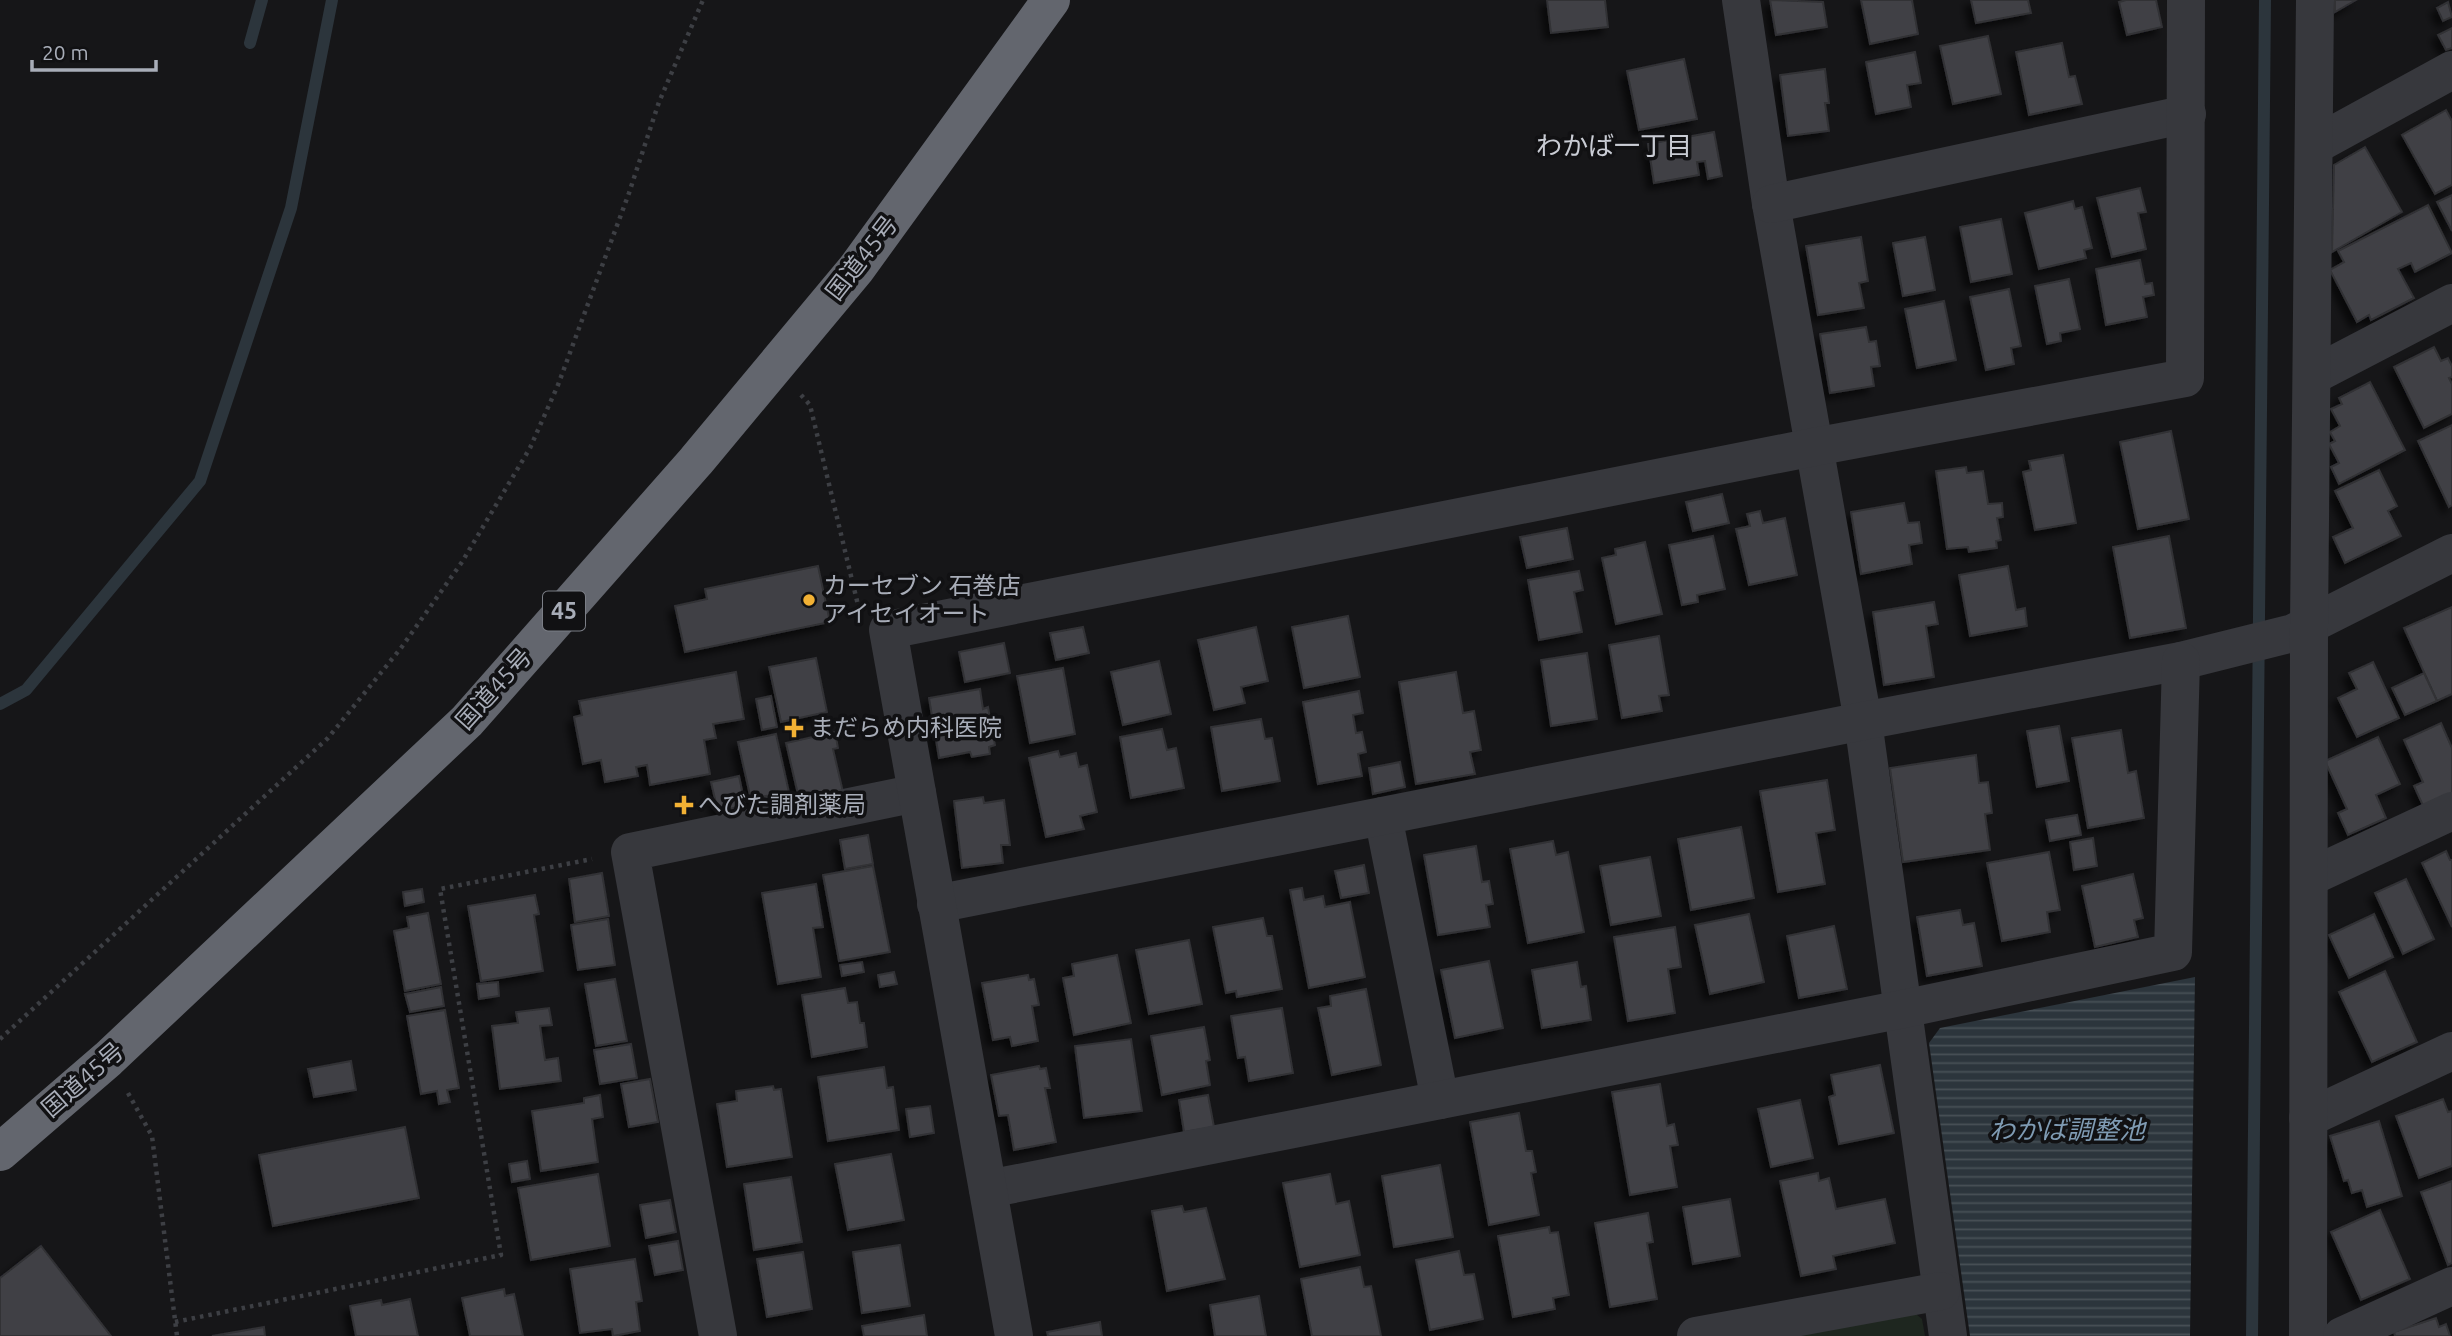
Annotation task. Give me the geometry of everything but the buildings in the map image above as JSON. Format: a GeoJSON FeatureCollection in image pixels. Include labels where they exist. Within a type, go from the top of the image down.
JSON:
{"type":"FeatureCollection","features":[{"type":"Feature","properties":{"kind":"highway","name":"国道45号"},"geometry":{"type":"LineString","coordinates":[[0,1152],[108,1059],[467,720],[687,471],[856,269],[1013,56],[1051,0]]}},
{"type":"Feature","properties":{"kind":"street"},"geometry":{"type":"LineString","coordinates":[[1741,0],[1771,204],[1863,721],[1948,1336]]}},
{"type":"Feature","properties":{"kind":"street"},"geometry":{"type":"LineString","coordinates":[[1014,1336],[888,630],[1814,447],[2185,377],[2188,114],[2186,0]]}},
{"type":"Feature","properties":{"kind":"street"},"geometry":{"type":"LineString","coordinates":[[2308,1336],[2310,877],[2301,629],[2312,376],[2315,0]]}},
{"type":"Feature","properties":{"kind":"street"},"geometry":{"type":"LineString","coordinates":[[2315,145],[2452,70]]}},
{"type":"Feature","properties":{"kind":"street"},"geometry":{"type":"LineString","coordinates":[[1771,204],[2188,114]]}},
{"type":"Feature","properties":{"kind":"street"},"geometry":{"type":"LineString","coordinates":[[2312,376],[2452,303]]}},
{"type":"Feature","properties":{"kind":"street"},"geometry":{"type":"LineString","coordinates":[[936,904],[2181,661],[2301,629],[2452,553]]}},
{"type":"Feature","properties":{"kind":"street"},"geometry":{"type":"LineString","coordinates":[[988,1189],[1903,1009],[2173,953],[2181,661]]}},
{"type":"Feature","properties":{"kind":"street"},"geometry":{"type":"LineString","coordinates":[[718,1336],[631,852],[917,793]]}},
{"type":"Feature","properties":{"kind":"street"},"geometry":{"type":"LineString","coordinates":[[2310,877],[2452,811]]}},
{"type":"Feature","properties":{"kind":"street"},"geometry":{"type":"LineString","coordinates":[[1383,816],[1440,1100]]}},
{"type":"Feature","properties":{"kind":"street"},"geometry":{"type":"LineString","coordinates":[[2308,1118],[2452,1051]]}},
{"type":"Feature","properties":{"kind":"street"},"geometry":{"type":"LineString","coordinates":[[2342,1336],[2452,1286]]}},
{"type":"Feature","properties":{"kind":"street"},"geometry":{"type":"LineString","coordinates":[[1696,1336],[1941,1291]]}},
{"type":"Feature","properties":{"kind":"path"},"geometry":{"type":"LineString","coordinates":[[0,1039],[328,738],[401,648],[462,562],[530,448],[558,385],[629,193],[659,102],[703,0]]}},
{"type":"Feature","properties":{"kind":"path"},"geometry":{"type":"LineString","coordinates":[[775,365],[810,405],[860,612],[888,630]]}},
{"type":"Feature","properties":{"kind":"path"},"geometry":{"type":"LineString","coordinates":[[175,1322],[501,1255],[440,889],[631,852]]}},
{"type":"Feature","properties":{"kind":"path"},"geometry":{"type":"LineString","coordinates":[[108,1059],[152,1136],[177,1336]]}},
{"type":"Feature","properties":{"kind":"shaded area"},"geometry":{"type":"Polygon","coordinates":[[[1910,1309],[1922,1319],[1925,1336],[1772,1336],[1910,1309]]]}},
{"type":"Feature","properties":{"kind":"water","name":"わかば調整池"},"geometry":{"type":"Polygon","coordinates":[[[2195,977],[2190,1336],[1970,1336],[1929,1043],[1940,1028],[2195,977]]]}},
{"type":"Feature","properties":{"kind":"waterway"},"geometry":{"type":"LineString","coordinates":[[250,43],[262,0]]}},
{"type":"Feature","properties":{"kind":"waterway"},"geometry":{"type":"LineString","coordinates":[[0,704],[26,690],[200,481],[291,208],[332,0]]}},
{"type":"Feature","properties":{"kind":"waterway"},"geometry":{"type":"LineString","coordinates":[[2252,1336],[2265,0]]}},
{"type":"Feature","properties":{"kind":"place","name":"カーセブン 石巻店 アイセイオート"},"geometry":{"type":"Point","coordinates":[809,600]}},
{"type":"Feature","properties":{"kind":"place","name":"まだらめ内科医院"},"geometry":{"type":"Point","coordinates":[794,728]}},
{"type":"Feature","properties":{"kind":"place","name":"へびた調剤薬局"},"geometry":{"type":"Point","coordinates":[684,805]}},
{"type":"Feature","properties":{"kind":"district","name":"わかば一丁目"},"geometry":{"type":"Point","coordinates":[1614,146]}}]}
